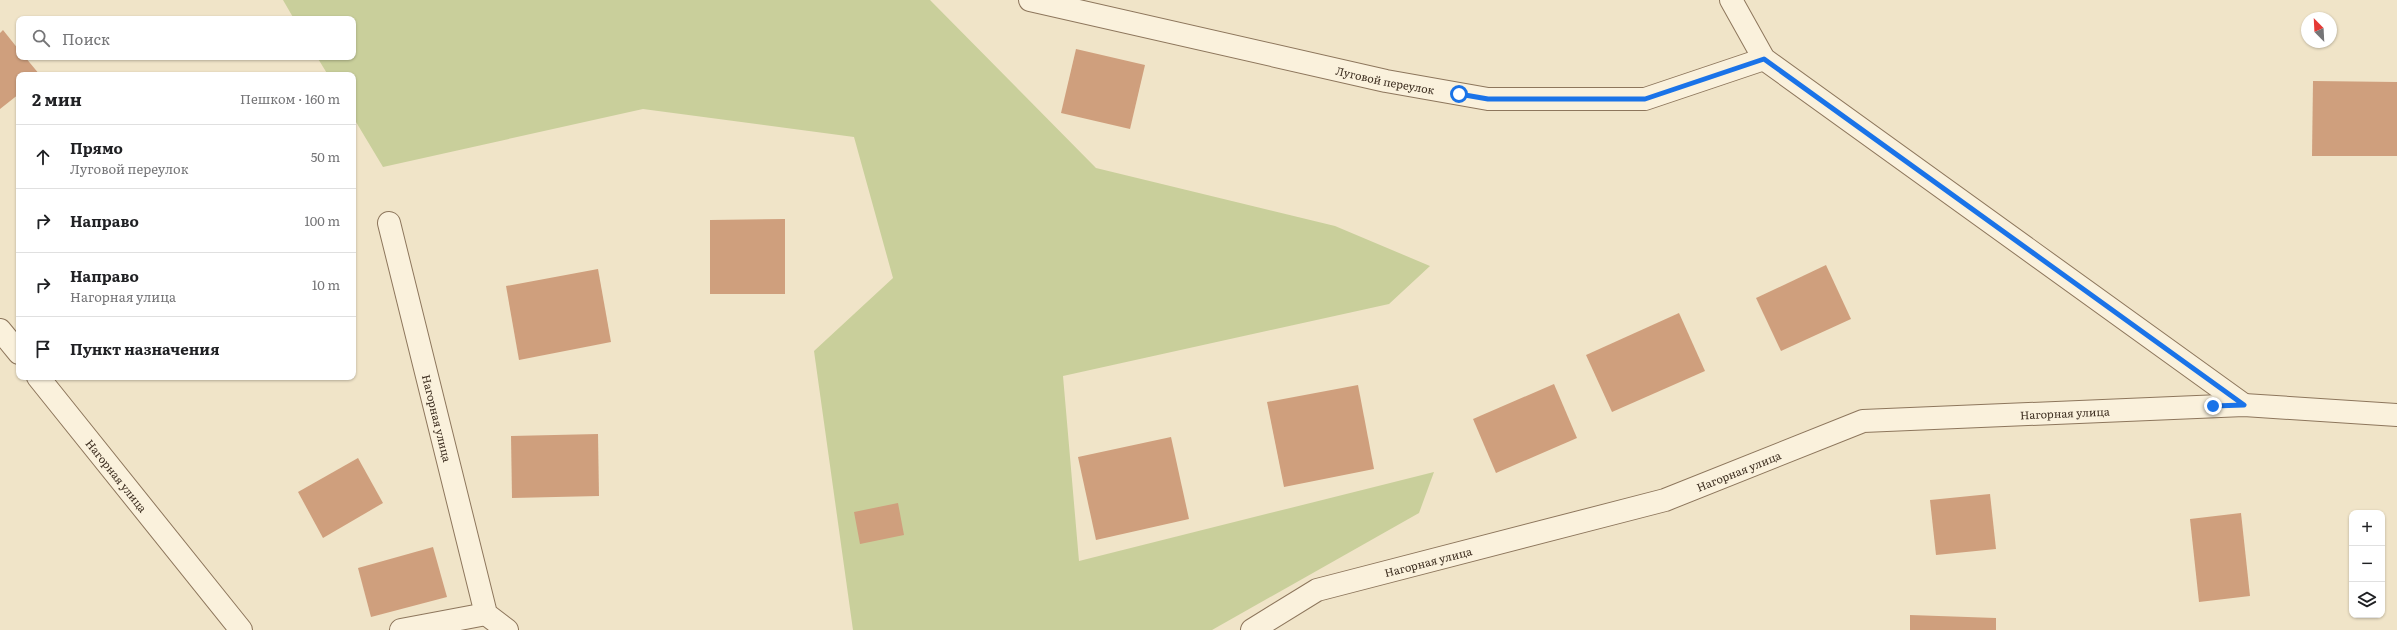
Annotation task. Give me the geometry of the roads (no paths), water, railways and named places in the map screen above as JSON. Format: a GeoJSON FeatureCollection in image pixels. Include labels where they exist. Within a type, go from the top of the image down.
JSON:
{"type":"FeatureCollection","features":[{"type":"Feature","properties":{"kind":"street","name":"Луговой переулок"},"geometry":{"type":"LineString","coordinates":[[1030,0],[1386,81],[1488,99],[1645,99],[1764,59]]}},
{"type":"Feature","properties":{"kind":"street"},"geometry":{"type":"LineString","coordinates":[[1731,0],[1764,59],[2244,405]]}},
{"type":"Feature","properties":{"kind":"street","name":"Нагорная улица"},"geometry":{"type":"LineString","coordinates":[[389,223],[486,614]]}},
{"type":"Feature","properties":{"kind":"street"},"geometry":{"type":"LineString","coordinates":[[0,330],[16,349]]}},
{"type":"Feature","properties":{"kind":"street","name":"Нагорная улица"},"geometry":{"type":"LineString","coordinates":[[40,380],[241,630]]}},
{"type":"Feature","properties":{"kind":"street","name":"Нагорная улица"},"geometry":{"type":"LineString","coordinates":[[1252,630],[1317,590],[1665,500],[1863,422],[2244,405],[2397,415]]}},
{"type":"Feature","properties":{"kind":"street"},"geometry":{"type":"LineString","coordinates":[[400,630],[486,614],[507,630]]}}]}
